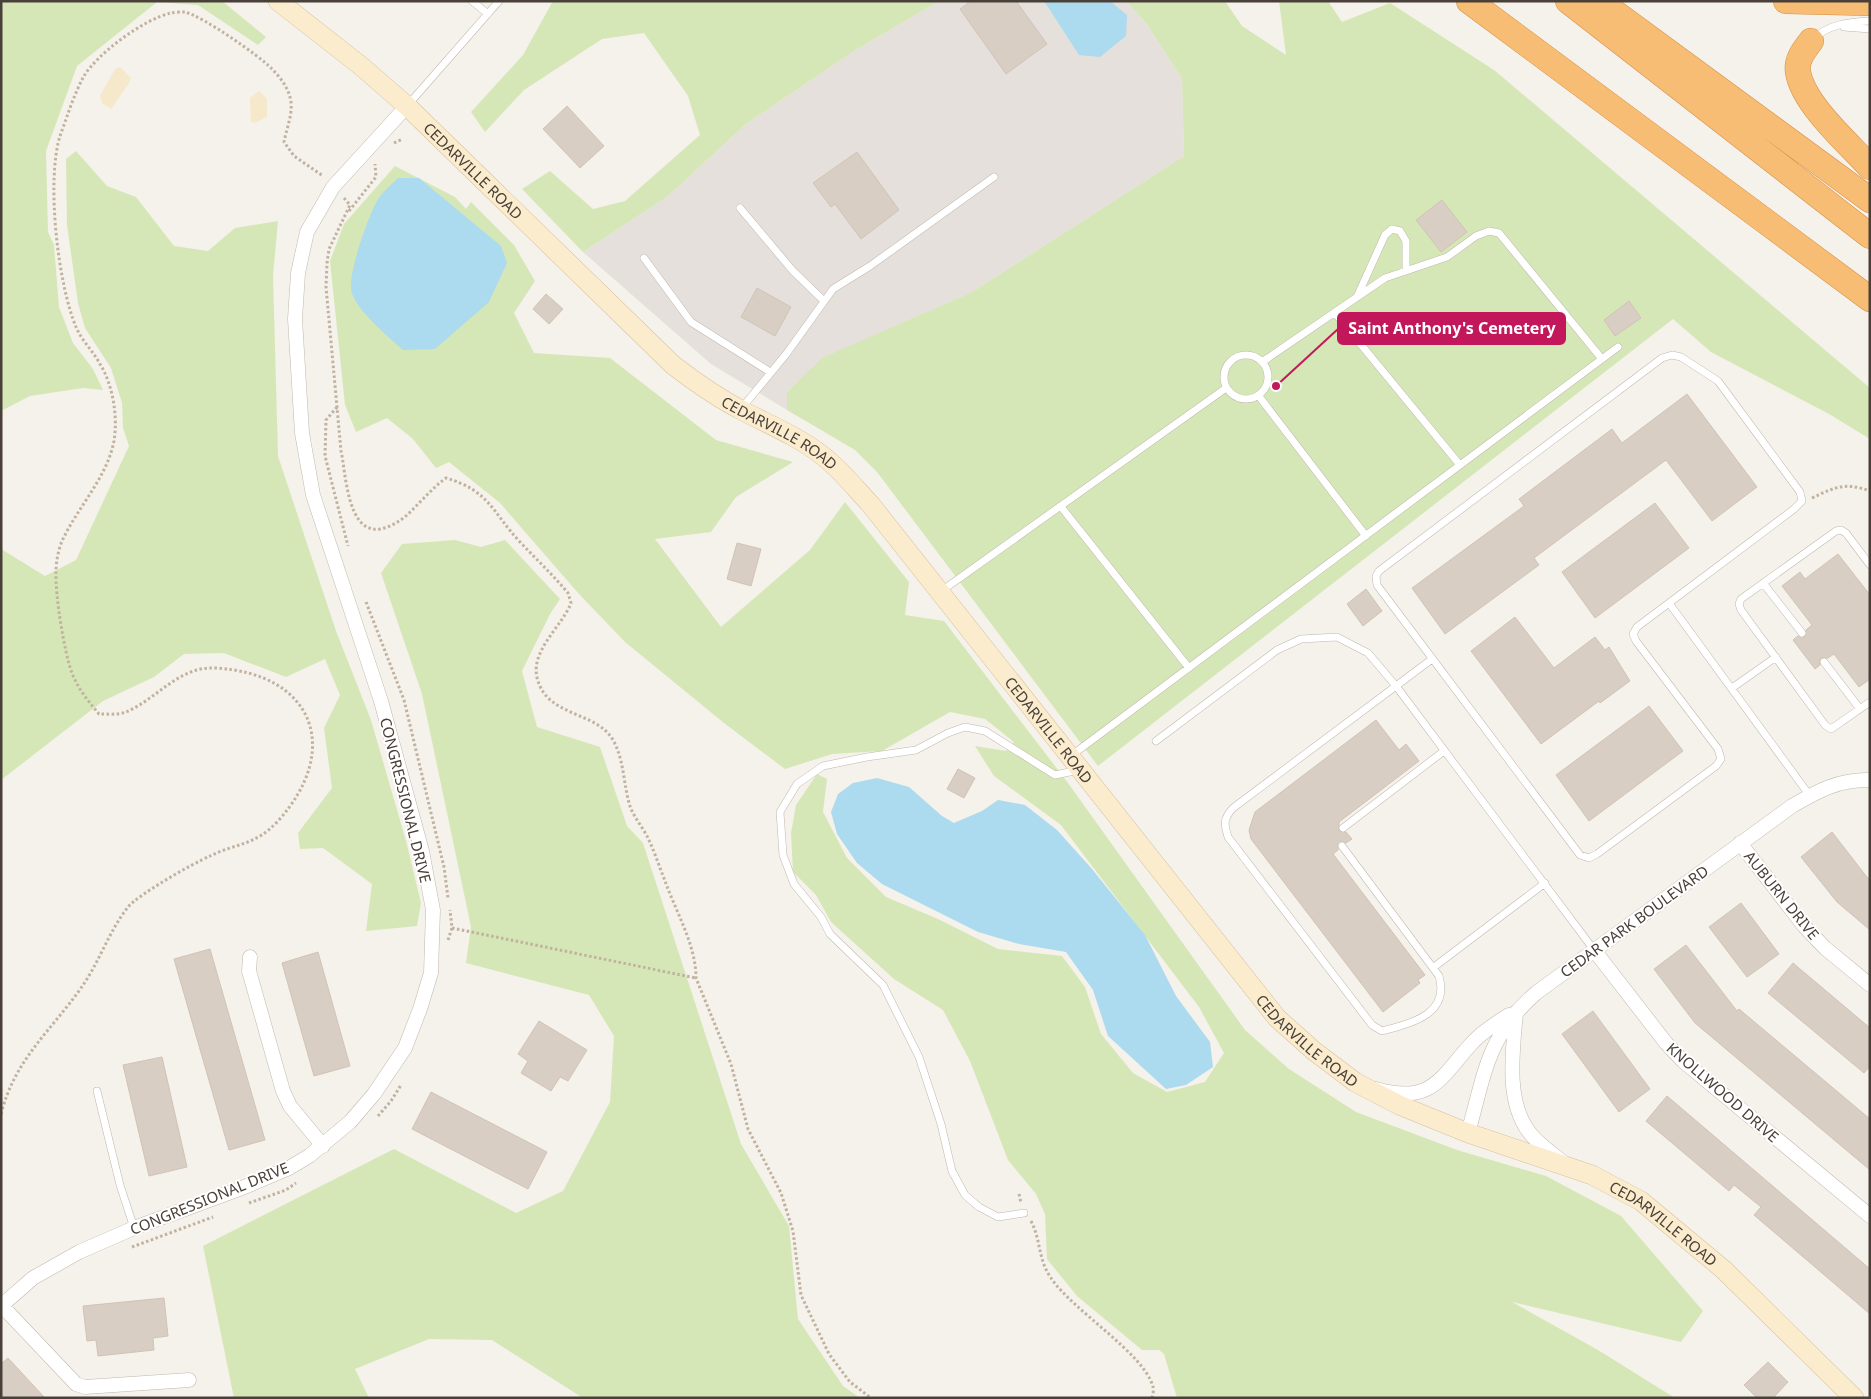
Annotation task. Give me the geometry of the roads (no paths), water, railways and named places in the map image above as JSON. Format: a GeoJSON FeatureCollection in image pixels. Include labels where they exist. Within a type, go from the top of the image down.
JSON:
{"type":"FeatureCollection","features":[{"type":"Feature","properties":{"kind":"highway"},"geometry":{"type":"LineString","coordinates":[[1469,1],[1870,299]]}},
{"type":"Feature","properties":{"kind":"highway"},"geometry":{"type":"LineString","coordinates":[[1568,1],[1870,236]]}},
{"type":"Feature","properties":{"kind":"highway"},"geometry":{"type":"LineString","coordinates":[[1599,1],[1870,200]]}},
{"type":"Feature","properties":{"kind":"highway"},"geometry":{"type":"LineString","coordinates":[[1786,1],[1870,3]]}},
{"type":"Feature","properties":{"kind":"highway"},"geometry":{"type":"LineString","coordinates":[[1811,41],[1800,59],[1798,71],[1802,84],[1820,111],[1870,167]]}},
{"type":"Feature","properties":{"kind":"main road","name":"CEDARVILLE ROAD"},"geometry":{"type":"LineString","coordinates":[[278,1],[362,66],[406,106],[478,173],[652,346],[695,382],[740,410],[801,440],[822,455],[844,475],[1277,1018],[1314,1051],[1355,1082],[1399,1105],[1468,1132],[1592,1175],[1633,1196],[1670,1223],[1724,1270],[1854,1398]]}},
{"type":"Feature","properties":{"kind":"street","name":"CONGRESSIONAL DRIVE"},"geometry":{"type":"LineString","coordinates":[[2,1306],[33,1278],[80,1252],[134,1228],[273,1175],[309,1156],[350,1122],[374,1094],[405,1048],[420,1009],[431,973],[433,910],[420,841],[381,701],[313,495],[302,433],[295,319],[298,273],[307,232],[333,187],[406,106]]}},
{"type":"Feature","properties":{"kind":"street","name":"CEDAR PARK BOULEVARD"},"geometry":{"type":"LineString","coordinates":[[1468,1132],[1490,1054],[1502,1030],[1516,1011],[1594,950],[1792,806],[1828,786],[1852,779],[1870,780]]}},
{"type":"Feature","properties":{"kind":"street","name":"AUBURN DRIVE"},"geometry":{"type":"LineString","coordinates":[[1740,843],[1804,926],[1825,948],[1870,985]]}},
{"type":"Feature","properties":{"kind":"street","name":"KNOLLWOOD DRIVE"},"geometry":{"type":"LineString","coordinates":[[1594,950],[1666,1044],[1683,1061],[1870,1216]]}},
{"type":"Feature","properties":{"kind":"street"},"geometry":{"type":"LineString","coordinates":[[250,957],[248,971],[283,1091],[290,1106],[323,1146]]}},
{"type":"Feature","properties":{"kind":"street"},"geometry":{"type":"LineString","coordinates":[[1355,1082],[1383,1091],[1414,1093],[1426,1090],[1437,1084],[1450,1072],[1472,1042],[1493,1025],[1516,1011]]}},
{"type":"Feature","properties":{"kind":"street"},"geometry":{"type":"LineString","coordinates":[[1516,1011],[1513,1061],[1514,1095],[1518,1113],[1530,1133],[1567,1166]]}},
{"type":"Feature","properties":{"kind":"street"},"geometry":{"type":"LineString","coordinates":[[2,1306],[76,1384],[85,1387],[189,1380]]}},
{"type":"Feature","properties":{"kind":"lane"},"geometry":{"type":"LineString","coordinates":[[472,1],[488,14]]}},
{"type":"Feature","properties":{"kind":"lane"},"geometry":{"type":"LineString","coordinates":[[406,106],[499,1]]}},
{"type":"Feature","properties":{"kind":"lane"},"geometry":{"type":"LineString","coordinates":[[1811,41],[1830,27],[1849,22],[1870,21]]}},
{"type":"Feature","properties":{"kind":"lane"},"geometry":{"type":"LineString","coordinates":[[1811,41],[1821,34],[1839,28],[1870,29]]}},
{"type":"Feature","properties":{"kind":"lane"},"geometry":{"type":"LineString","coordinates":[[740,410],[787,353],[833,289],[886,255],[994,177]]}},
{"type":"Feature","properties":{"kind":"lane"},"geometry":{"type":"LineString","coordinates":[[740,208],[793,271],[824,302]]}},
{"type":"Feature","properties":{"kind":"lane"},"geometry":{"type":"LineString","coordinates":[[1357,298],[1385,235],[1392,229],[1400,231],[1406,241],[1406,270]]}},
{"type":"Feature","properties":{"kind":"lane"},"geometry":{"type":"LineString","coordinates":[[1262,362],[1385,278],[1447,257],[1476,236],[1489,231],[1499,233],[1602,359]]}},
{"type":"Feature","properties":{"kind":"lane"},"geometry":{"type":"LineString","coordinates":[[644,258],[691,322],[770,372]]}},
{"type":"Feature","properties":{"kind":"lane"},"geometry":{"type":"LineString","coordinates":[[1335,313],[1460,465]]}},
{"type":"Feature","properties":{"kind":"lane"},"geometry":{"type":"LineString","coordinates":[[1024,1214],[998,1217],[979,1207],[966,1195],[952,1171],[941,1124],[919,1057],[883,985],[830,934],[821,917],[794,884],[783,855],[780,812],[797,784],[823,766],[916,750],[948,733],[965,727],[985,732],[1055,775],[1075,764],[1189,668],[1618,347]]}},
{"type":"Feature","properties":{"kind":"lane"},"geometry":{"type":"LineString","coordinates":[[1250,355],[1262,362],[1268,376],[1264,390],[1258,395],[1244,399],[1237,398],[1226,388],[1224,374],[1230,361],[1236,357],[1250,355]]}},
{"type":"Feature","properties":{"kind":"lane"},"geometry":{"type":"LineString","coordinates":[[1672,355],[1680,357],[1718,381],[1800,492],[1802,501],[1669,603],[1637,627],[1633,634],[1636,641],[1718,749],[1721,759],[1716,766],[1589,858],[1580,855],[1377,586],[1376,576],[1379,571],[1662,358],[1672,355]]}},
{"type":"Feature","properties":{"kind":"lane"},"geometry":{"type":"LineString","coordinates":[[940,593],[1062,508],[1226,388]]}},
{"type":"Feature","properties":{"kind":"lane"},"geometry":{"type":"LineString","coordinates":[[1258,395],[1366,536]]}},
{"type":"Feature","properties":{"kind":"lane"},"geometry":{"type":"LineString","coordinates":[[1062,508],[1189,668]]}},
{"type":"Feature","properties":{"kind":"lane"},"geometry":{"type":"LineString","coordinates":[[1870,565],[1846,533],[1836,530],[1763,583],[1739,604],[1825,725],[1831,729],[1870,702]]}},
{"type":"Feature","properties":{"kind":"lane"},"geometry":{"type":"LineString","coordinates":[[1763,583],[1802,633]]}},
{"type":"Feature","properties":{"kind":"lane"},"geometry":{"type":"LineString","coordinates":[[1669,603],[1810,796]]}},
{"type":"Feature","properties":{"kind":"lane"},"geometry":{"type":"LineString","coordinates":[[1156,741],[1277,650],[1301,639],[1336,637],[1368,653],[1396,686],[1594,950]]}},
{"type":"Feature","properties":{"kind":"lane"},"geometry":{"type":"LineString","coordinates":[[1732,688],[1776,657]]}},
{"type":"Feature","properties":{"kind":"lane"},"geometry":{"type":"LineString","coordinates":[[1342,846],[1434,967],[1442,988],[1440,1000],[1432,1011],[1419,1020],[1382,1030],[1372,1025],[1228,837],[1224,823],[1226,816],[1233,808],[1432,659]]}},
{"type":"Feature","properties":{"kind":"lane"},"geometry":{"type":"LineString","coordinates":[[1824,662],[1860,709]]}},
{"type":"Feature","properties":{"kind":"lane"},"geometry":{"type":"LineString","coordinates":[[1343,828],[1444,751]]}},
{"type":"Feature","properties":{"kind":"lane"},"geometry":{"type":"LineString","coordinates":[[1434,967],[1544,883]]}},
{"type":"Feature","properties":{"kind":"lane"},"geometry":{"type":"LineString","coordinates":[[97,1091],[120,1185],[134,1228]]}},
{"type":"Feature","properties":{"kind":"water"},"geometry":{"type":"Polygon","coordinates":[[[1044,1],[1110,1],[1127,15],[1126,36],[1100,57],[1079,55],[1044,1]]]}},
{"type":"Feature","properties":{"kind":"water"},"geometry":{"type":"Polygon","coordinates":[[[398,178],[419,178],[501,246],[507,263],[489,302],[435,349],[403,350],[358,305],[351,289],[356,257],[373,209],[381,195],[398,178]]]}},
{"type":"Feature","properties":{"kind":"water"},"geometry":{"type":"Polygon","coordinates":[[[877,778],[909,787],[942,816],[954,823],[982,811],[998,800],[1025,805],[1057,830],[1092,869],[1145,935],[1176,996],[1210,1042],[1213,1067],[1186,1085],[1166,1089],[1108,1036],[1093,990],[1066,952],[1019,944],[978,932],[882,884],[857,863],[837,834],[831,812],[838,794],[853,783],[877,778]]]}},
{"type":"Feature","properties":{"kind":"place","name":"Saint Anthony's Cemetery"},"geometry":{"type":"Point","coordinates":[1276,386]}}]}
